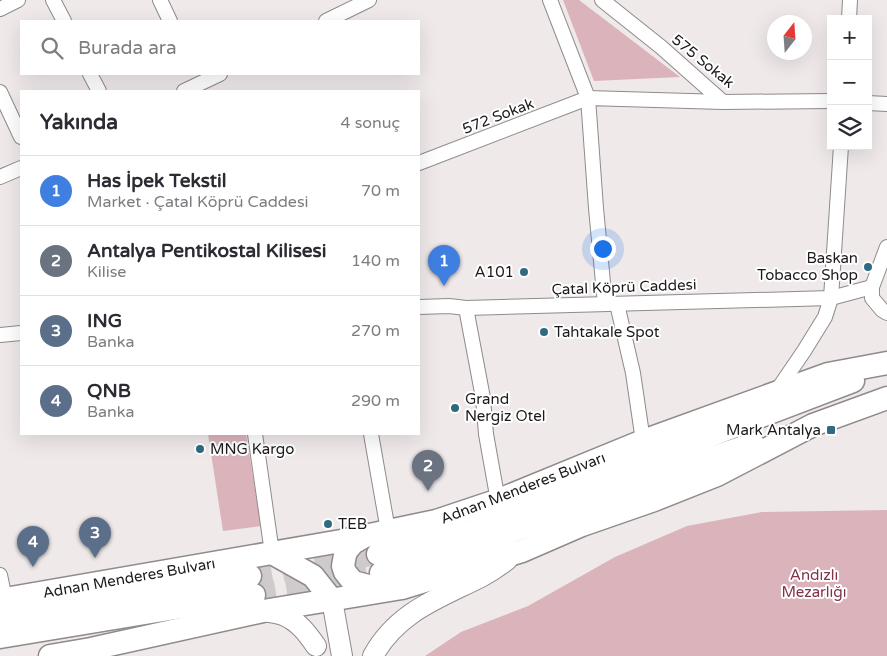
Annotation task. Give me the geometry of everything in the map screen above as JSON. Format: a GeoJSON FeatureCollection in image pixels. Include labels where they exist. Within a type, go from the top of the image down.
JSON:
{"type":"FeatureCollection","features":[{"type":"Feature","properties":{"kind":"main road","name":"Adnan Menderes Bulvarı"},"geometry":{"type":"LineString","coordinates":[[2,606],[436,521],[500,500],[643,441],[828,374],[887,363]]}},
{"type":"Feature","properties":{"kind":"main road","name":"Adnan Menderes Bulvarı"},"geometry":{"type":"LineString","coordinates":[[2,606],[256,594],[310,603],[332,600],[382,573],[550,499],[887,368]]}},
{"type":"Feature","properties":{"kind":"main road","name":"Adnan Menderes Bulvarı"},"geometry":{"type":"LineString","coordinates":[[382,573],[402,588],[522,551],[716,474],[813,424],[887,398]]}},
{"type":"Feature","properties":{"kind":"main road"},"geometry":{"type":"LineString","coordinates":[[365,536],[352,543],[345,556],[343,566],[353,582],[463,550],[652,478],[813,424]]}},
{"type":"Feature","properties":{"kind":"main road"},"geometry":{"type":"LineString","coordinates":[[317,651],[310,603],[310,589],[313,576],[322,558],[341,541]]}},
{"type":"Feature","properties":{"kind":"main road"},"geometry":{"type":"LineString","coordinates":[[373,656],[395,626],[418,609],[444,593],[482,576],[522,551]]}},
{"type":"Feature","properties":{"kind":"main road"},"geometry":{"type":"LineString","coordinates":[[272,552],[313,576],[332,600],[342,656]]}},
{"type":"Feature","properties":{"kind":"main road","name":"Adnan Menderes Bulvarı"},"geometry":{"type":"LineString","coordinates":[[0,637],[256,594]]}},
{"type":"Feature","properties":{"kind":"main road","name":"Adnan Menderes Bulvarı"},"geometry":{"type":"LineString","coordinates":[[50,656],[91,648],[256,594]]}},
{"type":"Feature","properties":{"kind":"main road"},"geometry":{"type":"LineString","coordinates":[[256,594],[283,615],[296,622],[305,631],[317,651]]}},
{"type":"Feature","properties":{"kind":"street"},"geometry":{"type":"LineString","coordinates":[[0,9],[18,0]]}},
{"type":"Feature","properties":{"kind":"street"},"geometry":{"type":"LineString","coordinates":[[54,0],[64,20]]}},
{"type":"Feature","properties":{"kind":"street"},"geometry":{"type":"LineString","coordinates":[[160,0],[170,20]]}},
{"type":"Feature","properties":{"kind":"street"},"geometry":{"type":"LineString","coordinates":[[328,20],[369,0]]}},
{"type":"Feature","properties":{"kind":"street"},"geometry":{"type":"LineString","coordinates":[[550,0],[588,98],[596,208],[611,304],[633,373],[643,441]]}},
{"type":"Feature","properties":{"kind":"street","name":"575 Sokak"},"geometry":{"type":"LineString","coordinates":[[602,0],[661,47],[723,102],[827,101]]}},
{"type":"Feature","properties":{"kind":"street"},"geometry":{"type":"LineString","coordinates":[[849,15],[850,0]]}},
{"type":"Feature","properties":{"kind":"street"},"geometry":{"type":"LineString","coordinates":[[91,75],[98,90]]}},
{"type":"Feature","properties":{"kind":"street"},"geometry":{"type":"LineString","coordinates":[[186,90],[218,75]]}},
{"type":"Feature","properties":{"kind":"street"},"geometry":{"type":"LineString","coordinates":[[0,92],[20,135]]}},
{"type":"Feature","properties":{"kind":"street"},"geometry":{"type":"LineString","coordinates":[[588,98],[723,102]]}},
{"type":"Feature","properties":{"kind":"street","name":"572 Sokak"},"geometry":{"type":"LineString","coordinates":[[420,163],[588,98]]}},
{"type":"Feature","properties":{"kind":"street"},"geometry":{"type":"LineString","coordinates":[[872,103],[887,104]]}},
{"type":"Feature","properties":{"kind":"street"},"geometry":{"type":"LineString","coordinates":[[775,393],[825,317],[831,298],[841,150]]}},
{"type":"Feature","properties":{"kind":"street"},"geometry":{"type":"LineString","coordinates":[[0,177],[20,168]]}},
{"type":"Feature","properties":{"kind":"street"},"geometry":{"type":"LineString","coordinates":[[887,247],[872,288],[872,298],[887,313]]}},
{"type":"Feature","properties":{"kind":"street","name":"Çatal Köprü Caddesi"},"geometry":{"type":"LineString","coordinates":[[420,307],[449,306],[466,308],[831,298],[872,288]]}},
{"type":"Feature","properties":{"kind":"street"},"geometry":{"type":"LineString","coordinates":[[466,308],[483,398],[486,434],[496,490],[500,500]]}},
{"type":"Feature","properties":{"kind":"street"},"geometry":{"type":"LineString","coordinates":[[0,335],[20,333]]}},
{"type":"Feature","properties":{"kind":"street"},"geometry":{"type":"LineString","coordinates":[[255,435],[272,552]]}},
{"type":"Feature","properties":{"kind":"street"},"geometry":{"type":"LineString","coordinates":[[371,435],[388,525]]}},
{"type":"Feature","properties":{"kind":"street"},"geometry":{"type":"LineString","coordinates":[[0,575],[2,606]]}},
{"type":"Feature","properties":{"kind":"green space"},"geometry":{"type":"Polygon","coordinates":[[[563,0],[579,0],[680,77],[594,81],[563,0]]]}},
{"type":"Feature","properties":{"kind":"green space"},"geometry":{"type":"Polygon","coordinates":[[[208,435],[246,435],[261,526],[223,531],[208,435]]]}},
{"type":"Feature","properties":{"kind":"green space","name":"Andızlı Mezarlığı"},"geometry":{"type":"Polygon","coordinates":[[[887,510],[887,656],[425,656],[461,632],[528,606],[615,557],[687,526],[762,512],[887,510]]]}},
{"type":"Feature","properties":{"kind":"tunnel"},"geometry":{"type":"LineString","coordinates":[[250,576],[378,554]]}},
{"type":"Feature","properties":{"kind":"tunnel"},"geometry":{"type":"LineString","coordinates":[[254,595],[367,576]]}},
{"type":"Feature","properties":{"kind":"place","name":"Baskan Tobacco Shop"},"geometry":{"type":"Point","coordinates":[868,267]}},
{"type":"Feature","properties":{"kind":"place","name":"A101"},"geometry":{"type":"Point","coordinates":[524,272]}},
{"type":"Feature","properties":{"kind":"place","name":"Has İpek Tekstil"},"geometry":{"type":"Point","coordinates":[444,286]}},
{"type":"Feature","properties":{"kind":"place","name":"Tahtakale Spot"},"geometry":{"type":"Point","coordinates":[544,332]}},
{"type":"Feature","properties":{"kind":"place","name":"Grand Nergiz Otel"},"geometry":{"type":"Point","coordinates":[455,408]}},
{"type":"Feature","properties":{"kind":"place","name":"Mark Antalya"},"geometry":{"type":"Point","coordinates":[831,430]}},
{"type":"Feature","properties":{"kind":"place","name":"MNG Kargo"},"geometry":{"type":"Point","coordinates":[200,449]}},
{"type":"Feature","properties":{"kind":"place","name":"Antalya Pentikostal Kilisesi"},"geometry":{"type":"Point","coordinates":[428,491]}},
{"type":"Feature","properties":{"kind":"place","name":"TEB"},"geometry":{"type":"Point","coordinates":[328,524]}},
{"type":"Feature","properties":{"kind":"place","name":"ING"},"geometry":{"type":"Point","coordinates":[95,558]}},
{"type":"Feature","properties":{"kind":"place","name":"QNB"},"geometry":{"type":"Point","coordinates":[33,567]}}]}
